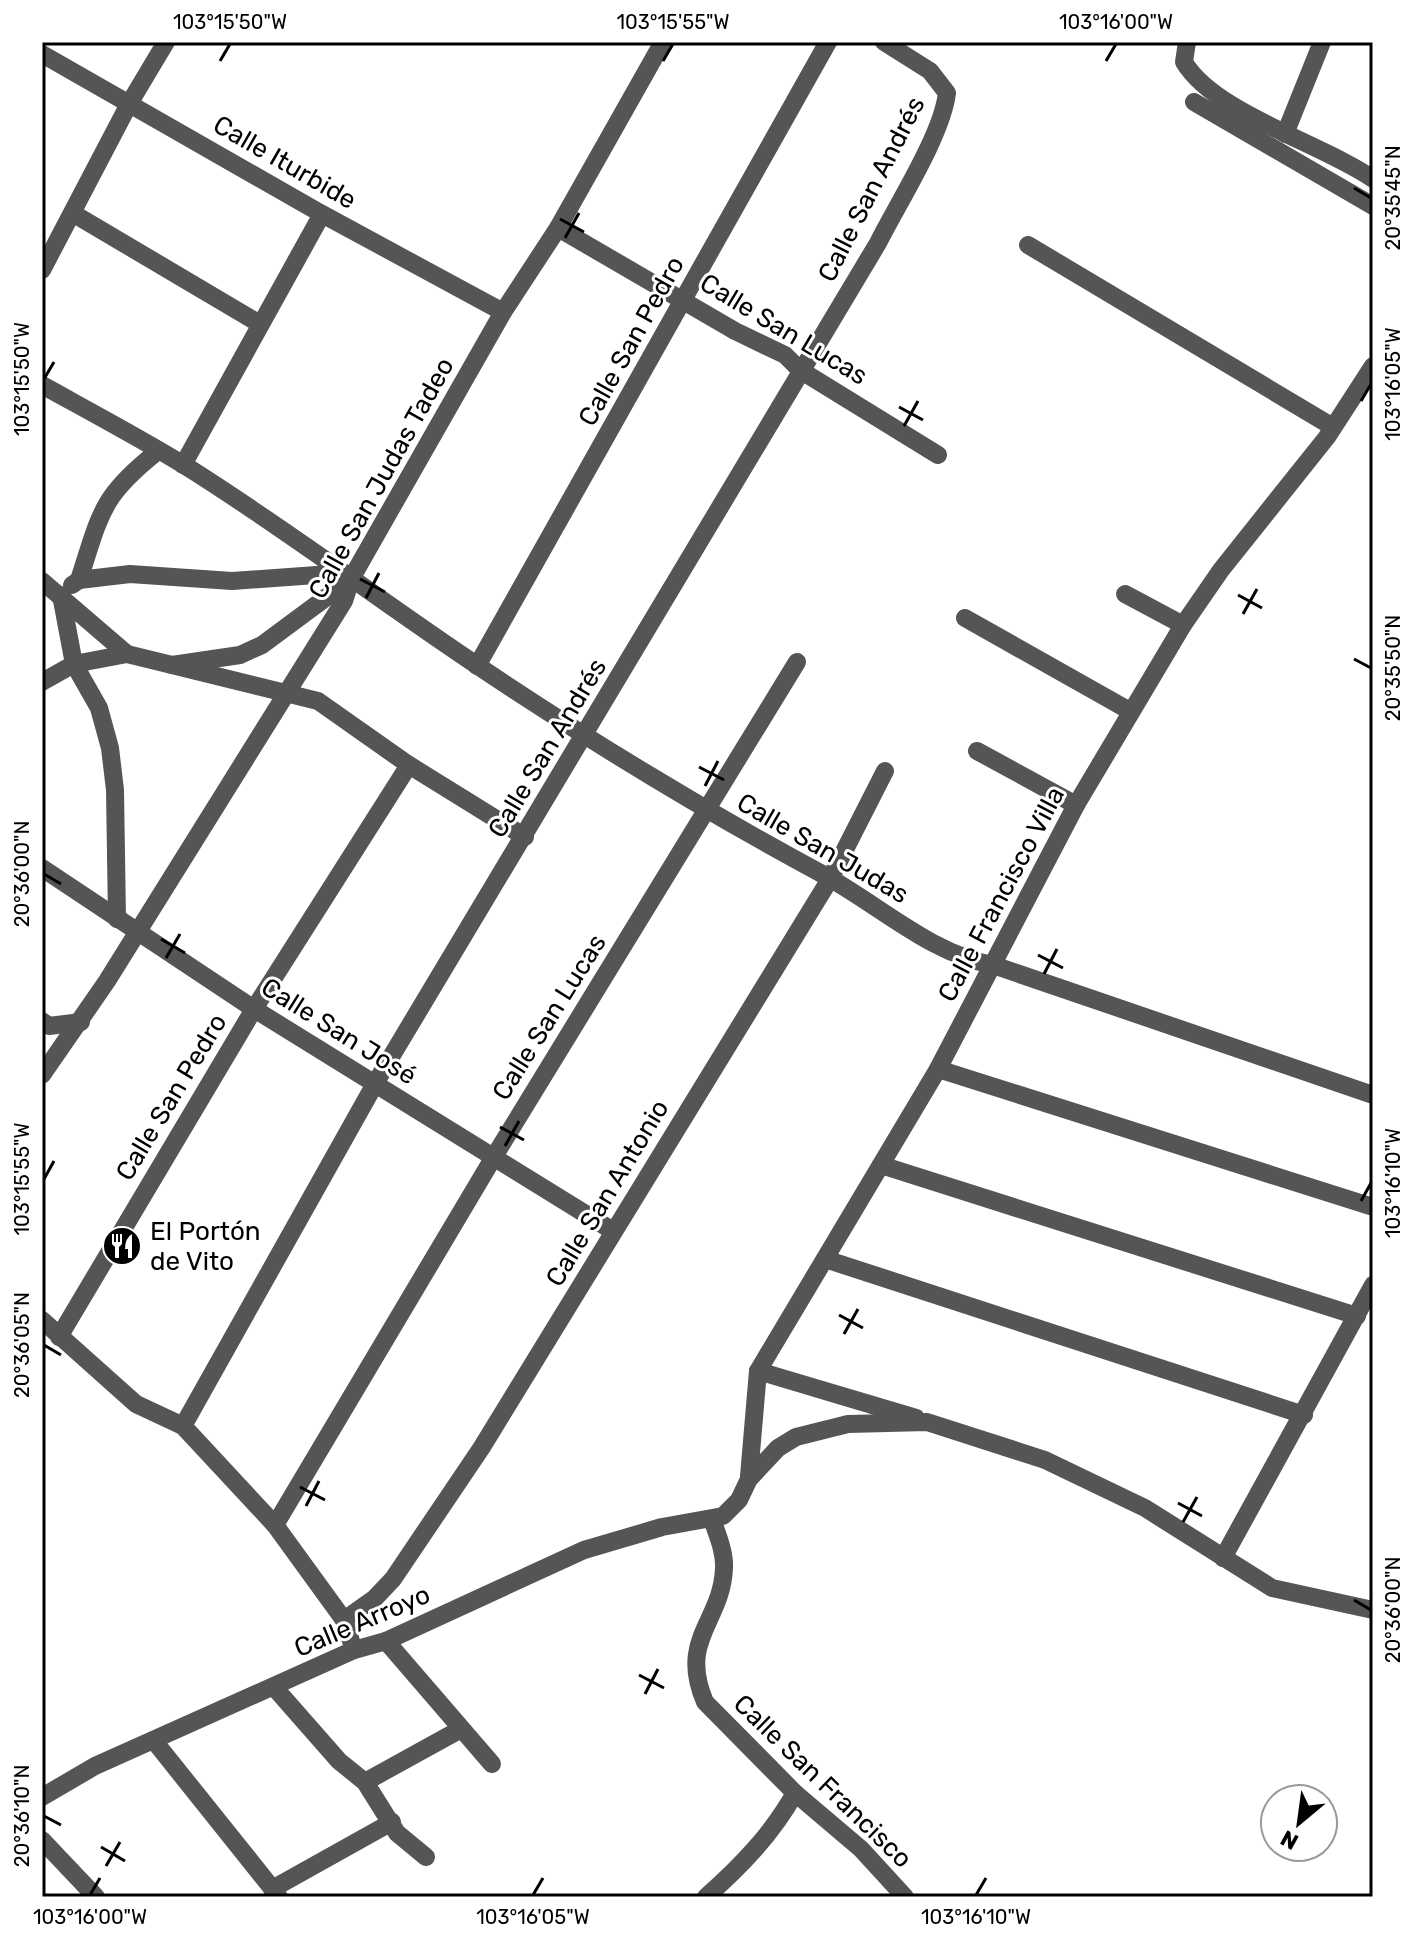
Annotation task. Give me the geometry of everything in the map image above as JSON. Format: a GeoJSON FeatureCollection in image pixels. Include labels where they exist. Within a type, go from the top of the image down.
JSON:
{"type":"FeatureCollection","features":[{"type":"Feature","properties":{"kind":"street"},"geometry":{"type":"LineString","coordinates":[[42,270],[129,104],[166,42]]}},
{"type":"Feature","properties":{"kind":"street","name":"Calle San Judas Tadeo"},"geometry":{"type":"LineString","coordinates":[[46,1067],[81,1022],[344,601],[348,576],[503,312],[558,228],[663,42]]}},
{"type":"Feature","properties":{"kind":"street","name":"Calle San Pedro"},"geometry":{"type":"LineString","coordinates":[[477,666],[828,42]]}},
{"type":"Feature","properties":{"kind":"street","name":"Calle San Andrés"},"geometry":{"type":"LineString","coordinates":[[183,1426],[376,1082],[878,243],[946,106],[947,93],[930,71],[884,42]]}},
{"type":"Feature","properties":{"kind":"street"},"geometry":{"type":"LineString","coordinates":[[1187,42],[1184,62],[1190,72],[1223,97],[1285,134],[1371,171]]}},
{"type":"Feature","properties":{"kind":"street"},"geometry":{"type":"LineString","coordinates":[[1285,134],[1322,42]]}},
{"type":"Feature","properties":{"kind":"street","name":"Calle Iturbide"},"geometry":{"type":"LineString","coordinates":[[42,54],[322,214],[503,312]]}},
{"type":"Feature","properties":{"kind":"street"},"geometry":{"type":"LineString","coordinates":[[1194,102],[1373,206]]}},
{"type":"Feature","properties":{"kind":"street"},"geometry":{"type":"LineString","coordinates":[[74,214],[260,324]]}},
{"type":"Feature","properties":{"kind":"street"},"geometry":{"type":"LineString","coordinates":[[183,465],[322,214]]}},
{"type":"Feature","properties":{"kind":"street","name":"Calle San Lucas"},"geometry":{"type":"LineString","coordinates":[[558,228],[685,299],[735,331],[785,355],[800,370],[938,455]]}},
{"type":"Feature","properties":{"kind":"street"},"geometry":{"type":"LineString","coordinates":[[1028,245],[1333,427]]}},
{"type":"Feature","properties":{"kind":"street","name":"Calle Francisco Villa"},"geometry":{"type":"LineString","coordinates":[[749,1479],[758,1371],[938,1069],[1076,805],[1130,711],[1183,625],[1333,427],[1373,366]]}},
{"type":"Feature","properties":{"kind":"street","name":"Calle San Judas"},"geometry":{"type":"LineString","coordinates":[[42,385],[183,465],[319,553],[477,666],[585,736],[706,811],[830,879],[966,960],[993,965],[1373,1095]]}},
{"type":"Feature","properties":{"kind":"street"},"geometry":{"type":"LineString","coordinates":[[61,595],[79,580],[103,507],[124,478],[158,451]]}},
{"type":"Feature","properties":{"kind":"street"},"geometry":{"type":"LineString","coordinates":[[79,580],[130,574],[232,581],[348,576]]}},
{"type":"Feature","properties":{"kind":"street"},"geometry":{"type":"LineString","coordinates":[[172,665],[240,655],[262,645],[348,576]]}},
{"type":"Feature","properties":{"kind":"street"},"geometry":{"type":"LineString","coordinates":[[42,581],[127,654]]}},
{"type":"Feature","properties":{"kind":"street"},"geometry":{"type":"LineString","coordinates":[[1125,594],[1183,625]]}},
{"type":"Feature","properties":{"kind":"street"},"geometry":{"type":"LineString","coordinates":[[61,595],[74,664],[99,708],[110,748],[115,790],[117,919]]}},
{"type":"Feature","properties":{"kind":"street"},"geometry":{"type":"LineString","coordinates":[[965,618],[1130,711]]}},
{"type":"Feature","properties":{"kind":"street"},"geometry":{"type":"LineString","coordinates":[[42,682],[74,664],[127,654],[318,701],[409,765],[525,837]]}},
{"type":"Feature","properties":{"kind":"street","name":"Calle San Lucas"},"geometry":{"type":"LineString","coordinates":[[275,1525],[492,1160],[797,662]]}},
{"type":"Feature","properties":{"kind":"street"},"geometry":{"type":"LineString","coordinates":[[977,751],[1076,805]]}},
{"type":"Feature","properties":{"kind":"street","name":"Calle San Pedro"},"geometry":{"type":"LineString","coordinates":[[59,1337],[254,1009],[409,765]]}},
{"type":"Feature","properties":{"kind":"street","name":"Calle San Antonio"},"geometry":{"type":"LineString","coordinates":[[344,1620],[375,1598],[410,1555],[482,1447],[830,879],[885,771]]}},
{"type":"Feature","properties":{"kind":"street","name":"Calle San José"},"geometry":{"type":"LineString","coordinates":[[42,868],[254,1009],[376,1082],[492,1160],[613,1231]]}},
{"type":"Feature","properties":{"kind":"street"},"geometry":{"type":"LineString","coordinates":[[46,1067],[45,1023],[81,1022]]}},
{"type":"Feature","properties":{"kind":"street"},"geometry":{"type":"LineString","coordinates":[[938,1069],[1373,1207]]}},
{"type":"Feature","properties":{"kind":"street"},"geometry":{"type":"LineString","coordinates":[[881,1165],[1357,1316]]}},
{"type":"Feature","properties":{"kind":"street"},"geometry":{"type":"LineString","coordinates":[[825,1259],[1304,1415]]}},
{"type":"Feature","properties":{"kind":"street"},"geometry":{"type":"LineString","coordinates":[[1223,1558],[1373,1285]]}},
{"type":"Feature","properties":{"kind":"street"},"geometry":{"type":"LineString","coordinates":[[42,1320],[136,1404],[183,1426],[275,1525],[344,1620],[354,1650]]}},
{"type":"Feature","properties":{"kind":"street"},"geometry":{"type":"LineString","coordinates":[[758,1371],[857,1398],[1045,1460],[1145,1508],[1272,1588],[1373,1610]]}},
{"type":"Feature","properties":{"kind":"street"},"geometry":{"type":"LineString","coordinates":[[712,1519],[731,1510],[749,1479],[778,1448],[796,1437],[848,1424],[927,1422]]}},
{"type":"Feature","properties":{"kind":"street","name":"Calle Arroyo"},"geometry":{"type":"LineString","coordinates":[[42,1797],[95,1766],[155,1742],[354,1650],[386,1641],[584,1550],[662,1527],[712,1519]]}},
{"type":"Feature","properties":{"kind":"street","name":"Calle San Francisco"},"geometry":{"type":"LineString","coordinates":[[712,1519],[724,1568],[719,1593],[698,1645],[697,1683],[717,1717],[795,1793],[861,1849],[905,1897]]}},
{"type":"Feature","properties":{"kind":"street"},"geometry":{"type":"LineString","coordinates":[[386,1641],[492,1764]]}},
{"type":"Feature","properties":{"kind":"street"},"geometry":{"type":"LineString","coordinates":[[274,1687],[339,1761],[365,1782],[397,1833],[426,1857]]}},
{"type":"Feature","properties":{"kind":"street"},"geometry":{"type":"LineString","coordinates":[[365,1782],[461,1729]]}},
{"type":"Feature","properties":{"kind":"street"},"geometry":{"type":"LineString","coordinates":[[155,1742],[276,1893],[392,1822]]}},
{"type":"Feature","properties":{"kind":"street"},"geometry":{"type":"LineString","coordinates":[[706,1897],[756,1849],[795,1793]]}},
{"type":"Feature","properties":{"kind":"street"},"geometry":{"type":"LineString","coordinates":[[42,1840],[86,1893]]}},
{"type":"Feature","properties":{"kind":"place","name":"El Portón de Vito"},"geometry":{"type":"Point","coordinates":[122,1246]}}]}
